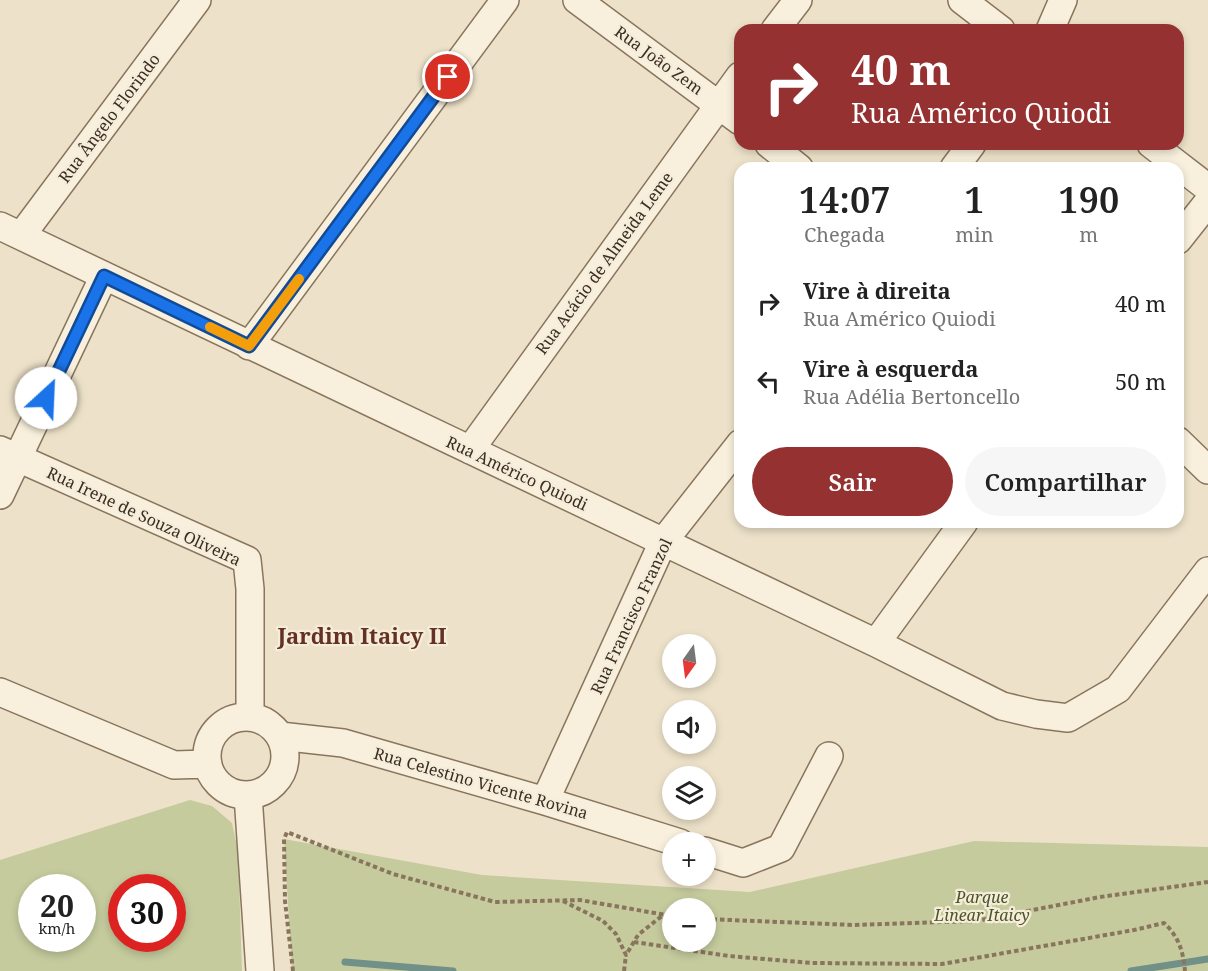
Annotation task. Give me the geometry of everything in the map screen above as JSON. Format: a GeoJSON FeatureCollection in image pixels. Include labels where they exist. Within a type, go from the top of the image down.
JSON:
{"type":"FeatureCollection","features":[{"type":"Feature","properties":{"kind":"street","name":"Rua Ângelo Florindo"},"geometry":{"type":"LineString","coordinates":[[11,231],[197,0]]}},
{"type":"Feature","properties":{"kind":"street"},"geometry":{"type":"LineString","coordinates":[[249,346],[505,0]]}},
{"type":"Feature","properties":{"kind":"street","name":"Rua João Zem"},"geometry":{"type":"LineString","coordinates":[[577,0],[734,116]]}},
{"type":"Feature","properties":{"kind":"street"},"geometry":{"type":"LineString","coordinates":[[780,24],[798,0]]}},
{"type":"Feature","properties":{"kind":"street"},"geometry":{"type":"LineString","coordinates":[[962,0],[993,24]]}},
{"type":"Feature","properties":{"kind":"street"},"geometry":{"type":"LineString","coordinates":[[1053,24],[1063,0]]}},
{"type":"Feature","properties":{"kind":"street","name":"Rua Acácio de Almeida Leme"},"geometry":{"type":"LineString","coordinates":[[470,450],[734,84]]}},
{"type":"Feature","properties":{"kind":"street"},"geometry":{"type":"LineString","coordinates":[[776,150],[792,162]]}},
{"type":"Feature","properties":{"kind":"street"},"geometry":{"type":"LineString","coordinates":[[1159,150],[1174,162]]}},
{"type":"Feature","properties":{"kind":"street"},"geometry":{"type":"LineString","coordinates":[[1184,169],[1208,188]]}},
{"type":"Feature","properties":{"kind":"street"},"geometry":{"type":"LineString","coordinates":[[1184,232],[1208,202]]}},
{"type":"Feature","properties":{"kind":"street","name":"Rua Américo Quiodi"},"geometry":{"type":"LineString","coordinates":[[11,231],[876,643],[1002,706],[1068,718],[1118,689],[1208,571]]}},
{"type":"Feature","properties":{"kind":"street"},"geometry":{"type":"LineString","coordinates":[[0,495],[8,454],[104,276]]}},
{"type":"Feature","properties":{"kind":"street"},"geometry":{"type":"LineString","coordinates":[[1184,447],[1208,470]]}},
{"type":"Feature","properties":{"kind":"street","name":"Rua Francisco Franzol"},"geometry":{"type":"LineString","coordinates":[[545,801],[663,542],[734,452]]}},
{"type":"Feature","properties":{"kind":"street","name":"Rua Irene de Souza Oliveira"},"geometry":{"type":"LineString","coordinates":[[8,454],[247,560],[250,589],[250,717]]}},
{"type":"Feature","properties":{"kind":"street"},"geometry":{"type":"LineString","coordinates":[[876,643],[960,528]]}},
{"type":"Feature","properties":{"kind":"street"},"geometry":{"type":"LineString","coordinates":[[0,692],[174,765],[208,764]]}},
{"type":"Feature","properties":{"kind":"street"},"geometry":{"type":"LineString","coordinates":[[250,717],[262,720],[280,736],[285,749],[285,762],[281,775],[267,789],[248,795],[234,793],[222,787],[213,777],[208,764],[207,752],[216,730],[226,722],[250,717]]}},
{"type":"Feature","properties":{"kind":"street","name":"Rua Celestino Vicente Rovina"},"geometry":{"type":"LineString","coordinates":[[280,736],[343,743],[662,837]]}},
{"type":"Feature","properties":{"kind":"street"},"geometry":{"type":"LineString","coordinates":[[716,854],[743,863],[781,848],[829,756]]}},
{"type":"Feature","properties":{"kind":"street"},"geometry":{"type":"LineString","coordinates":[[248,795],[260,971]]}},
{"type":"Feature","properties":{"kind":"path"},"geometry":{"type":"LineString","coordinates":[[293,971],[285,901],[284,839],[287,832],[393,874],[495,902],[580,900],[662,915]]}},
{"type":"Feature","properties":{"kind":"path"},"geometry":{"type":"LineString","coordinates":[[716,919],[854,925],[976,921],[1100,897],[1208,882]]}},
{"type":"Feature","properties":{"kind":"path"},"geometry":{"type":"LineString","coordinates":[[562,901],[603,921],[616,934],[626,955]]}},
{"type":"Feature","properties":{"kind":"path"},"geometry":{"type":"LineString","coordinates":[[624,971],[626,955],[639,934],[662,916]]}},
{"type":"Feature","properties":{"kind":"path"},"geometry":{"type":"LineString","coordinates":[[634,942],[729,956],[812,963],[942,964],[1164,923],[1173,931],[1184,954],[1185,971]]}},
{"type":"Feature","properties":{"kind":"green space"},"geometry":{"type":"Polygon","coordinates":[[[190,800],[212,806],[232,823],[238,851],[242,971],[0,971],[0,860],[190,800]]]}},
{"type":"Feature","properties":{"kind":"green space","name":"Parque Linear Itaicy"},"geometry":{"type":"Polygon","coordinates":[[[284,839],[482,875],[750,892],[974,841],[1208,847],[1208,971],[292,971],[284,839]]]}},
{"type":"Feature","properties":{"kind":"waterway"},"geometry":{"type":"LineString","coordinates":[[1131,971],[1208,959]]}},
{"type":"Feature","properties":{"kind":"waterway"},"geometry":{"type":"LineString","coordinates":[[345,962],[453,971]]}},
{"type":"Feature","properties":{"kind":"slow traffic"},"geometry":{"type":"LineString","coordinates":[[210,327],[249,346],[299,279]]}},
{"type":"Feature","properties":{"kind":"district","name":"Jardim Itaicy II"},"geometry":{"type":"Point","coordinates":[362,636]}},
{"type":"Feature","properties":{"kind":"route"},"geometry":{"type":"LineString","coordinates":[[46,398],[104,276],[249,346],[448,77]]}}]}
